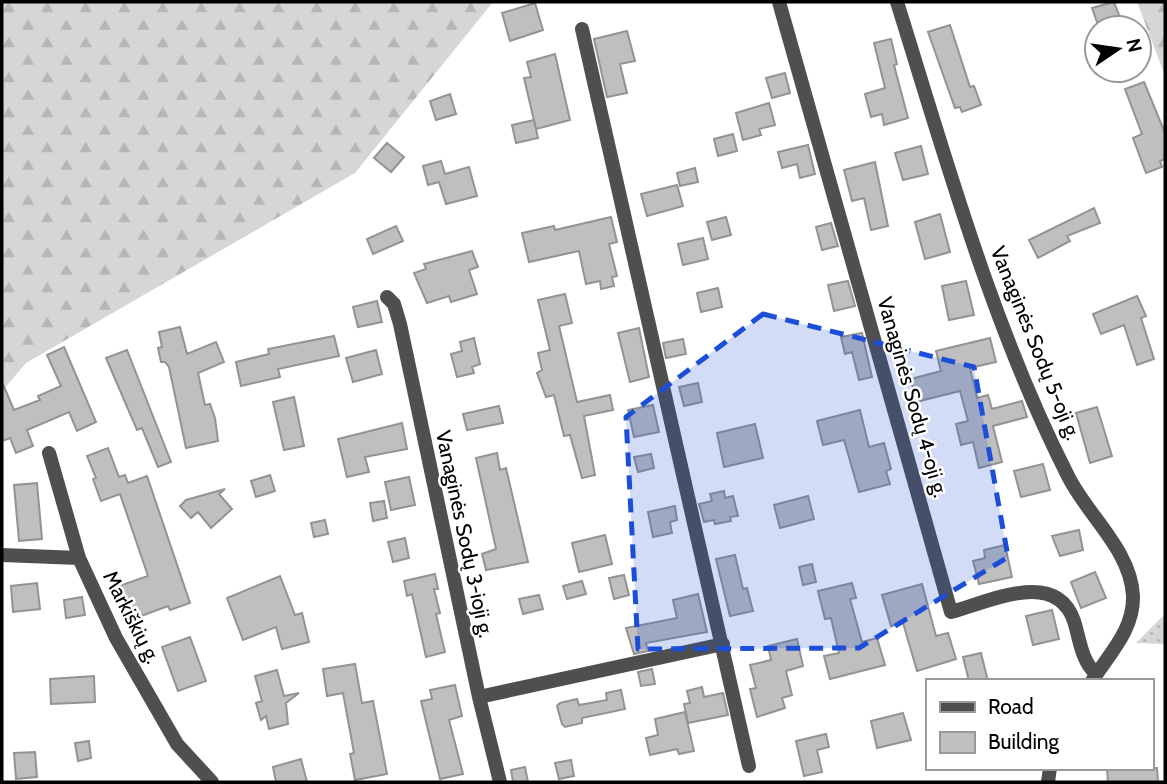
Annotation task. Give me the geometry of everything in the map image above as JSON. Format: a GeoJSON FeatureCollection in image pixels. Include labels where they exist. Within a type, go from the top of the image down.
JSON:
{"type":"FeatureCollection","features":[{"type":"Feature","properties":{"kind":"street","name":"Vanaginės Sodų 4-oji g."},"geometry":{"type":"LineString","coordinates":[[779,2],[951,612],[1034,591],[1052,593],[1064,601],[1073,618],[1086,665],[1094,678]]}},
{"type":"Feature","properties":{"kind":"street","name":"Vanaginės Sodų 5-oji g."},"geometry":{"type":"LineString","coordinates":[[897,2],[959,200],[1003,326],[1067,475],[1082,504],[1124,561],[1130,580],[1133,598],[1128,625],[1114,653],[1094,678]]}},
{"type":"Feature","properties":{"kind":"street"},"geometry":{"type":"LineString","coordinates":[[582,29],[749,766]]}},
{"type":"Feature","properties":{"kind":"street","name":"Vanaginės Sodų 3-ioji g."},"geometry":{"type":"LineString","coordinates":[[387,297],[394,304],[400,324],[479,697],[500,782]]}},
{"type":"Feature","properties":{"kind":"street","name":"Markiškių g."},"geometry":{"type":"LineString","coordinates":[[49,453],[79,558],[116,638],[171,733],[212,782]]}},
{"type":"Feature","properties":{"kind":"street"},"geometry":{"type":"LineString","coordinates":[[2,555],[79,558]]}},
{"type":"Feature","properties":{"kind":"street"},"geometry":{"type":"LineString","coordinates":[[479,697],[723,644]]}},
{"type":"Feature","properties":{"kind":"highlighted area"},"geometry":{"type":"Polygon","coordinates":[[[763,314],[974,367],[1008,557],[859,648],[638,649],[626,417],[763,314]]]}},
{"type":"Feature","properties":{"kind":"green space"},"geometry":{"type":"Polygon","coordinates":[[[2,2],[493,2],[355,173],[26,363],[2,391],[2,2]]]}},
{"type":"Feature","properties":{"kind":"green space"},"geometry":{"type":"Polygon","coordinates":[[[1137,2],[1165,2],[1165,76],[1153,44],[1153,14],[1142,14],[1137,2]]]}},
{"type":"Feature","properties":{"kind":"green space"},"geometry":{"type":"Polygon","coordinates":[[[1165,614],[1165,644],[1136,643],[1165,614]]]}},
{"type":"Feature","properties":{"kind":"building"},"geometry":{"type":"Polygon","coordinates":[[[1114,2],[1119,14],[1094,14],[1092,8],[1114,2]]]}},
{"type":"Feature","properties":{"kind":"building"},"geometry":{"type":"Polygon","coordinates":[[[535,3],[543,30],[510,41],[502,13],[535,3]]]}},
{"type":"Feature","properties":{"kind":"building"},"geometry":{"type":"Polygon","coordinates":[[[950,25],[970,87],[974,86],[981,105],[962,112],[960,107],[955,108],[928,32],[950,25]]]}},
{"type":"Feature","properties":{"kind":"building"},"geometry":{"type":"Polygon","coordinates":[[[627,31],[635,61],[620,64],[627,93],[607,97],[594,39],[627,31]]]}},
{"type":"Feature","properties":{"kind":"building"},"geometry":{"type":"Polygon","coordinates":[[[891,39],[897,64],[894,65],[908,118],[884,125],[882,114],[871,117],[865,94],[885,88],[874,43],[891,39]]]}},
{"type":"Feature","properties":{"kind":"building"},"geometry":{"type":"Polygon","coordinates":[[[555,54],[570,120],[536,129],[524,78],[531,77],[527,62],[555,54]]]}},
{"type":"Feature","properties":{"kind":"building"},"geometry":{"type":"Polygon","coordinates":[[[785,73],[790,93],[772,98],[766,78],[785,73]]]}},
{"type":"Feature","properties":{"kind":"building"},"geometry":{"type":"Polygon","coordinates":[[[1145,84],[1165,133],[1165,159],[1160,161],[1162,167],[1146,173],[1133,138],[1142,134],[1125,89],[1145,84]]]}},
{"type":"Feature","properties":{"kind":"building"},"geometry":{"type":"Polygon","coordinates":[[[450,94],[456,114],[436,120],[430,101],[450,94]]]}},
{"type":"Feature","properties":{"kind":"building"},"geometry":{"type":"Polygon","coordinates":[[[769,103],[775,125],[759,129],[761,135],[743,140],[736,113],[769,103]]]}},
{"type":"Feature","properties":{"kind":"building"},"geometry":{"type":"Polygon","coordinates":[[[534,120],[538,138],[516,143],[512,125],[534,120]]]}},
{"type":"Feature","properties":{"kind":"building"},"geometry":{"type":"Polygon","coordinates":[[[733,134],[737,151],[718,156],[714,139],[733,134]]]}},
{"type":"Feature","properties":{"kind":"building"},"geometry":{"type":"Polygon","coordinates":[[[387,143],[404,157],[391,172],[374,158],[387,143]]]}},
{"type":"Feature","properties":{"kind":"building"},"geometry":{"type":"Polygon","coordinates":[[[808,145],[815,174],[800,178],[797,164],[782,168],[778,152],[808,145]]]}},
{"type":"Feature","properties":{"kind":"building"},"geometry":{"type":"Polygon","coordinates":[[[921,146],[928,174],[903,180],[895,153],[921,146]]]}},
{"type":"Feature","properties":{"kind":"building"},"geometry":{"type":"Polygon","coordinates":[[[441,161],[445,174],[469,167],[477,196],[446,204],[439,182],[428,185],[423,166],[441,161]]]}},
{"type":"Feature","properties":{"kind":"building"},"geometry":{"type":"Polygon","coordinates":[[[875,162],[888,226],[871,230],[864,198],[852,201],[844,170],[875,162]]]}},
{"type":"Feature","properties":{"kind":"building"},"geometry":{"type":"Polygon","coordinates":[[[695,168],[698,182],[680,186],[677,173],[695,168]]]}},
{"type":"Feature","properties":{"kind":"building"},"geometry":{"type":"Polygon","coordinates":[[[677,185],[683,206],[647,216],[641,194],[677,185]]]}},
{"type":"Feature","properties":{"kind":"building"},"geometry":{"type":"Polygon","coordinates":[[[1094,208],[1100,223],[1067,236],[1070,241],[1038,258],[1029,240],[1094,208]]]}},
{"type":"Feature","properties":{"kind":"building"},"geometry":{"type":"Polygon","coordinates":[[[940,214],[950,252],[925,259],[915,222],[940,214]]]}},
{"type":"Feature","properties":{"kind":"building"},"geometry":{"type":"Polygon","coordinates":[[[611,217],[617,242],[609,244],[617,276],[612,277],[614,286],[601,289],[600,281],[586,284],[579,251],[529,262],[522,233],[554,226],[555,230],[611,217]]]}},
{"type":"Feature","properties":{"kind":"building"},"geometry":{"type":"Polygon","coordinates":[[[726,217],[731,235],[712,240],[707,222],[726,217]]]}},
{"type":"Feature","properties":{"kind":"building"},"geometry":{"type":"Polygon","coordinates":[[[831,223],[838,246],[822,250],[816,227],[831,223]]]}},
{"type":"Feature","properties":{"kind":"building"},"geometry":{"type":"Polygon","coordinates":[[[396,226],[403,241],[373,254],[367,239],[396,226]]]}},
{"type":"Feature","properties":{"kind":"building"},"geometry":{"type":"Polygon","coordinates":[[[703,238],[708,259],[683,265],[678,244],[703,238]]]}},
{"type":"Feature","properties":{"kind":"building"},"geometry":{"type":"Polygon","coordinates":[[[472,251],[478,267],[469,270],[477,294],[451,302],[449,296],[427,303],[414,273],[426,269],[424,264],[472,251]]]}},
{"type":"Feature","properties":{"kind":"building"},"geometry":{"type":"Polygon","coordinates":[[[848,281],[855,306],[834,311],[828,285],[848,281]]]}},
{"type":"Feature","properties":{"kind":"building"},"geometry":{"type":"Polygon","coordinates":[[[966,281],[974,315],[949,320],[942,286],[966,281]]]}},
{"type":"Feature","properties":{"kind":"building"},"geometry":{"type":"Polygon","coordinates":[[[718,288],[722,307],[701,312],[697,293],[718,288]]]}},
{"type":"Feature","properties":{"kind":"building"},"geometry":{"type":"Polygon","coordinates":[[[565,294],[572,323],[559,326],[577,402],[610,395],[613,410],[584,416],[595,475],[582,478],[570,435],[564,436],[554,395],[546,397],[537,373],[542,370],[538,353],[550,350],[538,300],[565,294]]]}},
{"type":"Feature","properties":{"kind":"building"},"geometry":{"type":"Polygon","coordinates":[[[1137,296],[1146,316],[1141,318],[1154,359],[1137,365],[1124,325],[1101,334],[1093,314],[1137,296]]]}},
{"type":"Feature","properties":{"kind":"building"},"geometry":{"type":"Polygon","coordinates":[[[377,301],[382,322],[358,327],[353,307],[377,301]]]}},
{"type":"Feature","properties":{"kind":"building"},"geometry":{"type":"Polygon","coordinates":[[[180,327],[187,354],[216,342],[224,362],[198,373],[205,405],[210,404],[215,418],[218,441],[186,448],[169,367],[165,362],[161,362],[158,348],[162,347],[159,332],[180,327]]]}},
{"type":"Feature","properties":{"kind":"building"},"geometry":{"type":"Polygon","coordinates":[[[639,328],[649,377],[630,382],[618,333],[639,328]]]}},
{"type":"Feature","properties":{"kind":"building"},"geometry":{"type":"Polygon","coordinates":[[[862,333],[872,377],[859,380],[852,352],[845,354],[841,337],[862,333]]]}},
{"type":"Feature","properties":{"kind":"building"},"geometry":{"type":"Polygon","coordinates":[[[334,336],[339,356],[278,369],[280,377],[241,386],[236,362],[269,354],[268,349],[334,336]]]}},
{"type":"Feature","properties":{"kind":"building"},"geometry":{"type":"Polygon","coordinates":[[[474,338],[480,364],[472,367],[474,373],[457,377],[451,354],[462,351],[460,342],[474,338]]]}},
{"type":"Feature","properties":{"kind":"building"},"geometry":{"type":"Polygon","coordinates":[[[990,338],[996,362],[970,368],[977,398],[988,395],[992,409],[1022,401],[1027,417],[993,426],[1002,462],[979,468],[973,442],[961,445],[956,424],[968,421],[960,391],[916,402],[911,379],[941,371],[936,351],[990,338]]]}},
{"type":"Feature","properties":{"kind":"building"},"geometry":{"type":"Polygon","coordinates":[[[683,339],[686,354],[666,358],[663,343],[683,339]]]}},
{"type":"Feature","properties":{"kind":"building"},"geometry":{"type":"Polygon","coordinates":[[[64,347],[96,422],[77,431],[69,412],[27,430],[33,446],[16,453],[10,438],[2,441],[2,382],[14,410],[40,400],[38,396],[61,386],[47,355],[64,347]]]}},
{"type":"Feature","properties":{"kind":"building"},"geometry":{"type":"Polygon","coordinates":[[[127,350],[171,462],[158,467],[142,428],[137,430],[106,358],[127,350]]]}},
{"type":"Feature","properties":{"kind":"building"},"geometry":{"type":"Polygon","coordinates":[[[376,350],[382,374],[353,382],[346,358],[376,350]]]}},
{"type":"Feature","properties":{"kind":"building"},"geometry":{"type":"Polygon","coordinates":[[[698,383],[702,402],[684,406],[679,387],[698,383]]]}},
{"type":"Feature","properties":{"kind":"building"},"geometry":{"type":"Polygon","coordinates":[[[294,397],[304,446],[284,450],[273,402],[294,397]]]}},
{"type":"Feature","properties":{"kind":"building"},"geometry":{"type":"Polygon","coordinates":[[[653,405],[659,432],[634,437],[628,410],[653,405]]]}},
{"type":"Feature","properties":{"kind":"building"},"geometry":{"type":"Polygon","coordinates":[[[499,406],[503,423],[467,430],[463,414],[499,406]]]}},
{"type":"Feature","properties":{"kind":"building"},"geometry":{"type":"Polygon","coordinates":[[[1097,407],[1112,456],[1090,463],[1076,413],[1097,407]]]}},
{"type":"Feature","properties":{"kind":"building"},"geometry":{"type":"Polygon","coordinates":[[[860,410],[869,447],[884,443],[891,469],[886,471],[890,484],[859,492],[844,440],[823,445],[817,421],[860,410]]]}},
{"type":"Feature","properties":{"kind":"building"},"geometry":{"type":"Polygon","coordinates":[[[402,423],[407,449],[365,457],[369,472],[347,477],[338,439],[402,423]]]}},
{"type":"Feature","properties":{"kind":"building"},"geometry":{"type":"Polygon","coordinates":[[[755,424],[763,458],[724,467],[717,433],[755,424]]]}},
{"type":"Feature","properties":{"kind":"building"},"geometry":{"type":"Polygon","coordinates":[[[108,448],[119,477],[125,475],[128,483],[147,476],[190,603],[170,610],[168,606],[128,621],[116,587],[148,576],[120,494],[101,501],[93,479],[96,478],[87,456],[108,448]]]}},
{"type":"Feature","properties":{"kind":"building"},"geometry":{"type":"Polygon","coordinates":[[[497,453],[500,470],[506,468],[528,562],[486,570],[482,554],[496,549],[476,458],[497,453]]]}},
{"type":"Feature","properties":{"kind":"building"},"geometry":{"type":"Polygon","coordinates":[[[651,454],[654,468],[638,472],[634,457],[651,454]]]}},
{"type":"Feature","properties":{"kind":"building"},"geometry":{"type":"Polygon","coordinates":[[[1043,464],[1050,490],[1021,497],[1014,471],[1043,464]]]}},
{"type":"Feature","properties":{"kind":"building"},"geometry":{"type":"Polygon","coordinates":[[[270,475],[275,491],[256,497],[251,481],[270,475]]]}},
{"type":"Feature","properties":{"kind":"building"},"geometry":{"type":"Polygon","coordinates":[[[409,477],[415,505],[391,510],[385,482],[409,477]]]}},
{"type":"Feature","properties":{"kind":"building"},"geometry":{"type":"Polygon","coordinates":[[[37,483],[42,539],[19,541],[14,485],[37,483]]]}},
{"type":"Feature","properties":{"kind":"building"},"geometry":{"type":"Polygon","coordinates":[[[225,489],[219,494],[232,509],[211,528],[198,512],[191,518],[180,506],[186,500],[225,489]]]}},
{"type":"Feature","properties":{"kind":"building"},"geometry":{"type":"Polygon","coordinates":[[[724,491],[725,498],[733,496],[738,516],[730,517],[731,521],[715,524],[714,520],[704,522],[699,504],[712,501],[710,494],[724,491]]]}},
{"type":"Feature","properties":{"kind":"building"},"geometry":{"type":"Polygon","coordinates":[[[808,496],[814,519],[780,528],[774,505],[808,496]]]}},
{"type":"Feature","properties":{"kind":"building"},"geometry":{"type":"Polygon","coordinates":[[[384,501],[387,518],[373,521],[370,503],[384,501]]]}},
{"type":"Feature","properties":{"kind":"building"},"geometry":{"type":"Polygon","coordinates":[[[675,506],[677,520],[670,522],[672,533],[653,537],[648,512],[675,506]]]}},
{"type":"Feature","properties":{"kind":"building"},"geometry":{"type":"Polygon","coordinates":[[[325,520],[328,534],[314,537],[311,523],[325,520]]]}},
{"type":"Feature","properties":{"kind":"building"},"geometry":{"type":"Polygon","coordinates":[[[1079,530],[1083,550],[1060,556],[1052,536],[1079,530]]]}},
{"type":"Feature","properties":{"kind":"building"},"geometry":{"type":"Polygon","coordinates":[[[605,535],[612,564],[579,572],[572,543],[605,535]]]}},
{"type":"Feature","properties":{"kind":"building"},"geometry":{"type":"Polygon","coordinates":[[[405,538],[409,558],[393,562],[388,542],[405,538]]]}},
{"type":"Feature","properties":{"kind":"building"},"geometry":{"type":"Polygon","coordinates":[[[1005,545],[1012,577],[979,584],[973,561],[985,558],[984,550],[1005,545]]]}},
{"type":"Feature","properties":{"kind":"building"},"geometry":{"type":"Polygon","coordinates":[[[735,555],[743,589],[747,588],[753,611],[730,616],[716,559],[735,555]]]}},
{"type":"Feature","properties":{"kind":"building"},"geometry":{"type":"Polygon","coordinates":[[[812,564],[816,582],[803,585],[799,567],[812,564]]]}},
{"type":"Feature","properties":{"kind":"building"},"geometry":{"type":"Polygon","coordinates":[[[1095,572],[1106,598],[1081,608],[1071,582],[1095,572]]]}},
{"type":"Feature","properties":{"kind":"building"},"geometry":{"type":"Polygon","coordinates":[[[435,574],[438,589],[434,589],[440,613],[436,614],[445,652],[426,657],[412,594],[407,596],[404,581],[435,574]]]}},
{"type":"Feature","properties":{"kind":"building"},"geometry":{"type":"Polygon","coordinates":[[[624,575],[629,595],[614,599],[609,578],[624,575]]]}},
{"type":"Feature","properties":{"kind":"building"},"geometry":{"type":"Polygon","coordinates":[[[280,576],[295,615],[302,613],[309,642],[282,649],[276,627],[243,640],[227,598],[280,576]]]}},
{"type":"Feature","properties":{"kind":"building"},"geometry":{"type":"Polygon","coordinates":[[[582,581],[586,594],[567,599],[563,586],[582,581]]]}},
{"type":"Feature","properties":{"kind":"building"},"geometry":{"type":"Polygon","coordinates":[[[37,583],[40,609],[13,612],[11,586],[37,583]]]}},
{"type":"Feature","properties":{"kind":"building"},"geometry":{"type":"Polygon","coordinates":[[[852,583],[856,598],[850,599],[862,642],[877,638],[885,665],[830,679],[824,656],[839,653],[831,618],[825,619],[818,591],[852,583]]]}},
{"type":"Feature","properties":{"kind":"building"},"geometry":{"type":"Polygon","coordinates":[[[922,584],[936,636],[948,633],[956,659],[917,671],[903,623],[891,626],[882,595],[922,584]]]}},
{"type":"Feature","properties":{"kind":"building"},"geometry":{"type":"Polygon","coordinates":[[[698,594],[707,632],[646,643],[648,651],[634,654],[626,628],[677,618],[673,600],[698,594]]]}},
{"type":"Feature","properties":{"kind":"building"},"geometry":{"type":"Polygon","coordinates":[[[539,595],[543,609],[523,614],[519,599],[539,595]]]}},
{"type":"Feature","properties":{"kind":"building"},"geometry":{"type":"Polygon","coordinates":[[[82,597],[85,615],[66,618],[64,600],[82,597]]]}},
{"type":"Feature","properties":{"kind":"building"},"geometry":{"type":"Polygon","coordinates":[[[1052,610],[1059,639],[1033,645],[1026,616],[1052,610]]]}},
{"type":"Feature","properties":{"kind":"building"},"geometry":{"type":"Polygon","coordinates":[[[190,637],[206,681],[178,691],[162,647],[190,637]]]}},
{"type":"Feature","properties":{"kind":"building"},"geometry":{"type":"Polygon","coordinates":[[[797,639],[803,666],[786,671],[792,695],[782,698],[785,708],[757,717],[750,689],[756,688],[750,665],[771,660],[768,646],[797,639]]]}},
{"type":"Feature","properties":{"kind":"building"},"geometry":{"type":"Polygon","coordinates":[[[981,653],[988,679],[968,679],[963,657],[981,653]]]}},
{"type":"Feature","properties":{"kind":"building"},"geometry":{"type":"Polygon","coordinates":[[[355,664],[362,703],[373,701],[387,774],[355,780],[350,754],[354,753],[343,693],[327,696],[323,669],[355,664]]]}},
{"type":"Feature","properties":{"kind":"building"},"geometry":{"type":"Polygon","coordinates":[[[652,669],[655,684],[641,686],[638,672],[652,669]]]}},
{"type":"Feature","properties":{"kind":"building"},"geometry":{"type":"Polygon","coordinates":[[[277,670],[284,696],[299,693],[286,703],[288,724],[269,729],[266,716],[261,720],[256,703],[262,701],[255,676],[277,670]]]}},
{"type":"Feature","properties":{"kind":"building"},"geometry":{"type":"Polygon","coordinates":[[[94,676],[95,702],[51,704],[50,679],[94,676]]]}},
{"type":"Feature","properties":{"kind":"building"},"geometry":{"type":"Polygon","coordinates":[[[455,685],[462,716],[449,720],[463,774],[440,779],[421,701],[432,699],[430,690],[455,685]]]}},
{"type":"Feature","properties":{"kind":"building"},"geometry":{"type":"Polygon","coordinates":[[[702,687],[704,697],[723,693],[728,715],[688,723],[684,704],[690,703],[687,691],[702,687]]]}},
{"type":"Feature","properties":{"kind":"building"},"geometry":{"type":"Polygon","coordinates":[[[621,690],[625,709],[582,718],[582,723],[565,727],[562,724],[557,706],[560,703],[577,699],[579,705],[607,700],[606,693],[621,690]]]}},
{"type":"Feature","properties":{"kind":"building"},"geometry":{"type":"Polygon","coordinates":[[[685,712],[694,751],[679,754],[677,749],[650,755],[646,738],[658,735],[655,719],[685,712]]]}},
{"type":"Feature","properties":{"kind":"building"},"geometry":{"type":"Polygon","coordinates":[[[903,713],[911,740],[877,748],[871,721],[903,713]]]}},
{"type":"Feature","properties":{"kind":"building"},"geometry":{"type":"Polygon","coordinates":[[[826,734],[829,747],[817,750],[822,772],[804,776],[796,741],[826,734]]]}},
{"type":"Feature","properties":{"kind":"building"},"geometry":{"type":"Polygon","coordinates":[[[89,741],[91,758],[78,761],[75,743],[89,741]]]}},
{"type":"Feature","properties":{"kind":"building"},"geometry":{"type":"Polygon","coordinates":[[[35,752],[37,777],[16,779],[14,753],[35,752]]]}},
{"type":"Feature","properties":{"kind":"building"},"geometry":{"type":"Polygon","coordinates":[[[301,759],[307,782],[276,782],[273,767],[301,759]]]}},
{"type":"Feature","properties":{"kind":"building"},"geometry":{"type":"Polygon","coordinates":[[[571,760],[574,776],[559,779],[555,763],[571,760]]]}},
{"type":"Feature","properties":{"kind":"building"},"geometry":{"type":"Polygon","coordinates":[[[525,767],[528,782],[513,782],[511,770],[525,767]]]}},
{"type":"Feature","properties":{"kind":"building"},"geometry":{"type":"Polygon","coordinates":[[[1157,768],[1158,782],[1108,782],[1107,770],[1157,768]]]}}]}
